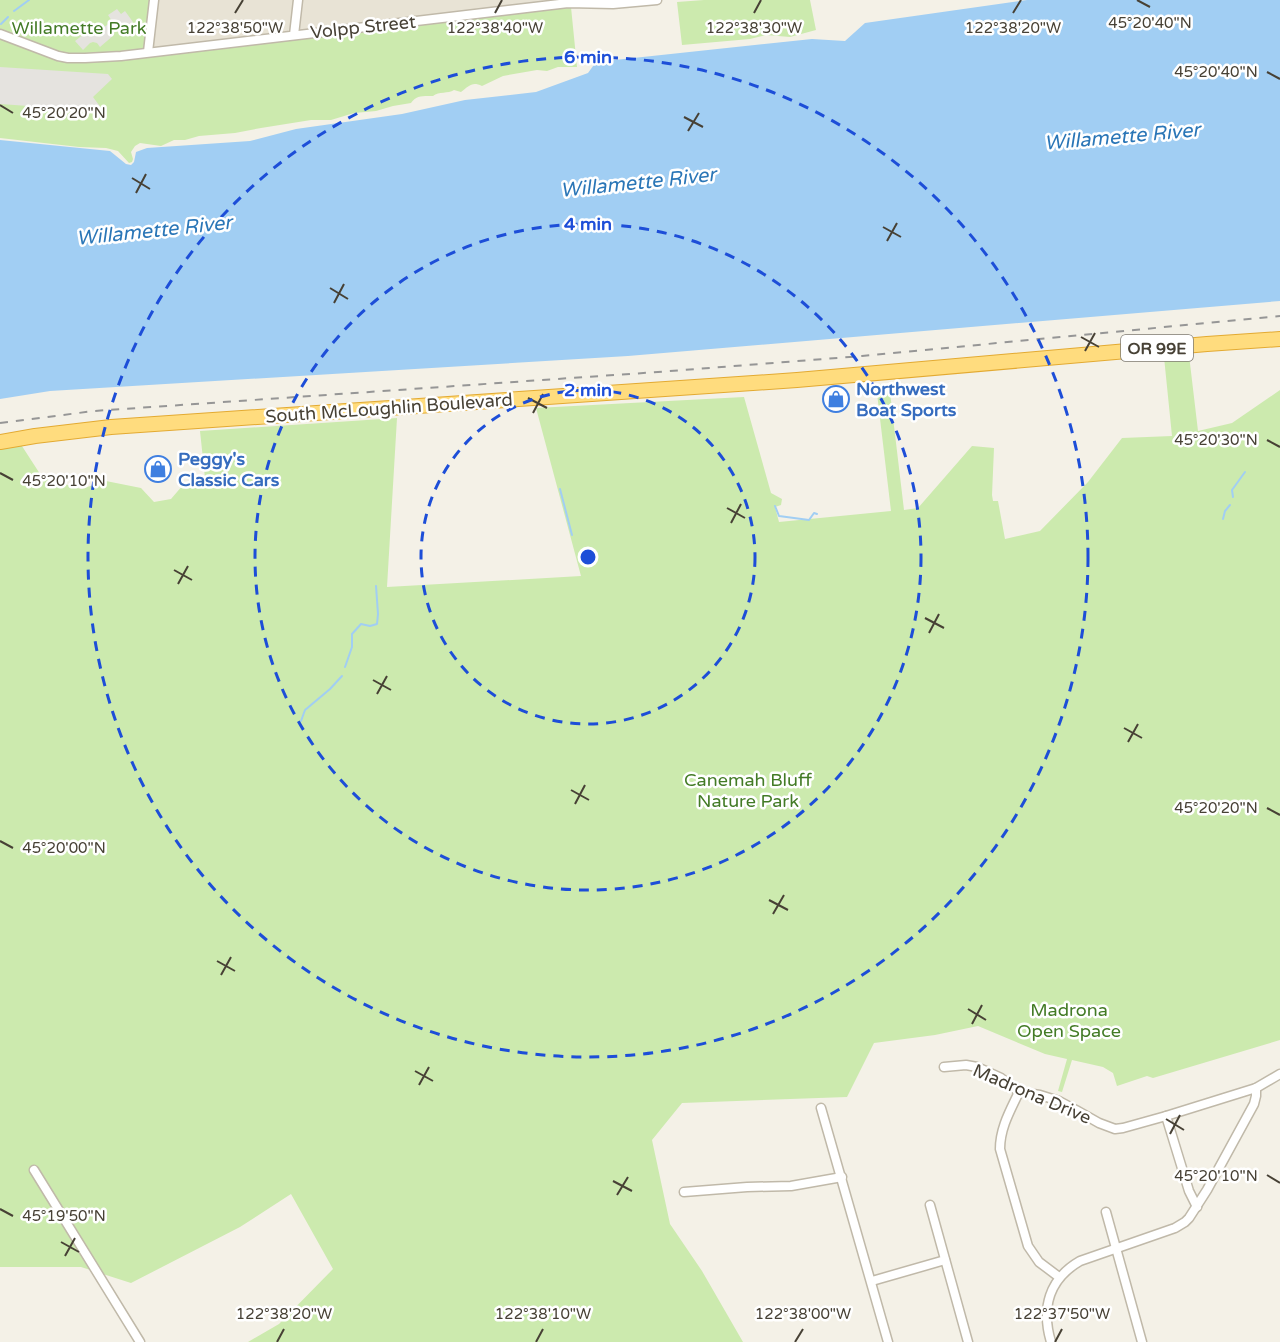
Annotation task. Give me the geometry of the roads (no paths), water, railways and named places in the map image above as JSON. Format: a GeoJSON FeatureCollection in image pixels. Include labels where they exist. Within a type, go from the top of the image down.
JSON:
{"type":"FeatureCollection","features":[{"type":"Feature","properties":{"kind":"highway","name":"South McLoughlin Boulevard"},"geometry":{"type":"LineString","coordinates":[[0,442],[111,427],[797,380],[1280,339]]}},
{"type":"Feature","properties":{"kind":"street"},"geometry":{"type":"LineString","coordinates":[[148,52],[154,0]]}},
{"type":"Feature","properties":{"kind":"street"},"geometry":{"type":"LineString","coordinates":[[294,35],[298,0]]}},
{"type":"Feature","properties":{"kind":"street","name":"Volpp Street"},"geometry":{"type":"LineString","coordinates":[[0,34],[58,56],[85,58],[568,3],[613,4],[657,0]]}},
{"type":"Feature","properties":{"kind":"street","name":"Madrona Drive"},"geometry":{"type":"LineString","coordinates":[[944,1067],[966,1065],[977,1067],[1001,1078],[1019,1092],[1059,1101],[1115,1129],[1256,1088],[1280,1074]]}},
{"type":"Feature","properties":{"kind":"street"},"geometry":{"type":"LineString","coordinates":[[1051,1342],[1047,1308],[1048,1300],[1059,1277],[1080,1261],[1175,1228],[1190,1218],[1254,1104],[1256,1088]]}},
{"type":"Feature","properties":{"kind":"street"},"geometry":{"type":"LineString","coordinates":[[1019,1092],[1002,1128],[1000,1149],[1028,1246],[1039,1262],[1059,1277]]}},
{"type":"Feature","properties":{"kind":"street"},"geometry":{"type":"LineString","coordinates":[[821,1107],[888,1342]]}},
{"type":"Feature","properties":{"kind":"street"},"geometry":{"type":"LineString","coordinates":[[1166,1116],[1189,1191],[1197,1207]]}},
{"type":"Feature","properties":{"kind":"street"},"geometry":{"type":"LineString","coordinates":[[34,1170],[140,1342]]}},
{"type":"Feature","properties":{"kind":"street"},"geometry":{"type":"LineString","coordinates":[[684,1192],[791,1186],[842,1177]]}},
{"type":"Feature","properties":{"kind":"street"},"geometry":{"type":"LineString","coordinates":[[930,1204],[968,1342]]}},
{"type":"Feature","properties":{"kind":"street"},"geometry":{"type":"LineString","coordinates":[[1106,1212],[1142,1342]]}},
{"type":"Feature","properties":{"kind":"street"},"geometry":{"type":"LineString","coordinates":[[872,1281],[945,1260]]}},
{"type":"Feature","properties":{"kind":"water","name":"Willamette River"},"geometry":{"type":"Polygon","coordinates":[[[1027,0],[1280,0],[1280,301],[628,356],[50,391],[0,399],[0,140],[110,151],[126,164],[131,165],[136,152],[147,148],[250,141],[296,129],[402,114],[465,100],[536,92],[588,73],[596,62],[812,39],[845,41],[865,23],[1027,0]]]}},
{"type":"Feature","properties":{"kind":"waterway"},"geometry":{"type":"LineString","coordinates":[[14,11],[29,0]]}},
{"type":"Feature","properties":{"kind":"waterway"},"geometry":{"type":"LineString","coordinates":[[1,24],[8,17]]}},
{"type":"Feature","properties":{"kind":"waterway"},"geometry":{"type":"LineString","coordinates":[[1233,497],[1232,490],[1245,472]]}},
{"type":"Feature","properties":{"kind":"waterway"},"geometry":{"type":"LineString","coordinates":[[560,489],[572,535]]}},
{"type":"Feature","properties":{"kind":"waterway"},"geometry":{"type":"LineString","coordinates":[[1223,519],[1230,505]]}},
{"type":"Feature","properties":{"kind":"waterway"},"geometry":{"type":"LineString","coordinates":[[775,506],[779,516],[809,520],[814,513],[817,514]]}},
{"type":"Feature","properties":{"kind":"waterway"},"geometry":{"type":"LineString","coordinates":[[345,667],[352,647],[352,634],[361,624],[370,626],[377,624],[376,586]]}},
{"type":"Feature","properties":{"kind":"waterway"},"geometry":{"type":"LineString","coordinates":[[301,721],[305,710],[342,676]]}},
{"type":"Feature","properties":{"kind":"railway"},"geometry":{"type":"LineString","coordinates":[[0,423],[94,411],[862,356],[1280,316]]}},
{"type":"Feature","properties":{"kind":"place","name":"Northwest Boat Sports"},"geometry":{"type":"Point","coordinates":[836,399]}},
{"type":"Feature","properties":{"kind":"place","name":"Peggy's Classic Cars"},"geometry":{"type":"Point","coordinates":[158,469]}},
{"type":"Feature","properties":{"kind":"park label","name":"Willamette Park"},"geometry":{"type":"Point","coordinates":[79,28]}},
{"type":"Feature","properties":{"kind":"park label","name":"Canemah Bluff Nature Park"},"geometry":{"type":"Point","coordinates":[748,790]}},
{"type":"Feature","properties":{"kind":"park label","name":"Madrona Open Space"},"geometry":{"type":"Point","coordinates":[1069,1020]}}]}
